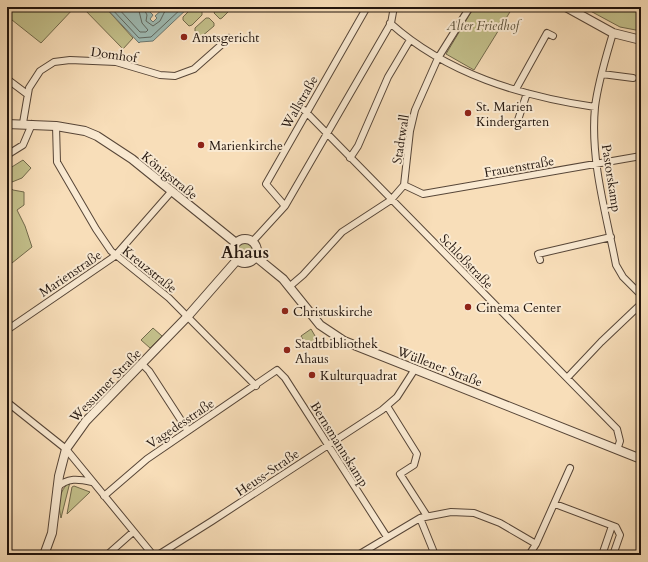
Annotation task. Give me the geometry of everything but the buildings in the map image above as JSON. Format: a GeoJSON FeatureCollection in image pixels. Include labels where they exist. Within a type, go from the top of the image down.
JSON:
{"type":"FeatureCollection","features":[{"type":"Feature","properties":{"kind":"street","name":"Wallstraße"},"geometry":{"type":"LineString","coordinates":[[285,206],[266,184],[305,111],[367,7]]}},
{"type":"Feature","properties":{"kind":"street"},"geometry":{"type":"LineString","coordinates":[[252,242],[285,206],[389,25],[394,14],[394,7]]}},
{"type":"Feature","properties":{"kind":"street","name":"Stadtwall"},"geometry":{"type":"LineString","coordinates":[[404,185],[410,131],[415,110],[438,58],[470,7]]}},
{"type":"Feature","properties":{"kind":"street"},"geometry":{"type":"LineString","coordinates":[[566,7],[613,33],[641,40]]}},
{"type":"Feature","properties":{"kind":"street"},"geometry":{"type":"LineString","coordinates":[[389,25],[438,58],[474,76],[557,102],[595,107]]}},
{"type":"Feature","properties":{"kind":"street"},"geometry":{"type":"LineString","coordinates":[[516,89],[547,33],[553,36]]}},
{"type":"Feature","properties":{"kind":"street","name":"Pastorskamp"},"geometry":{"type":"LineString","coordinates":[[613,33],[595,107],[597,163],[618,272],[641,295]]}},
{"type":"Feature","properties":{"kind":"street","name":"Domhof"},"geometry":{"type":"LineString","coordinates":[[7,155],[23,145],[27,123],[27,94],[33,80],[40,71],[59,60],[116,62],[160,74],[175,76],[194,70],[229,38]]}},
{"type":"Feature","properties":{"kind":"street"},"geometry":{"type":"LineString","coordinates":[[350,158],[358,146],[388,77],[410,40]]}},
{"type":"Feature","properties":{"kind":"street"},"geometry":{"type":"LineString","coordinates":[[602,74],[634,78]]}},
{"type":"Feature","properties":{"kind":"street"},"geometry":{"type":"LineString","coordinates":[[7,79],[27,94]]}},
{"type":"Feature","properties":{"kind":"street"},"geometry":{"type":"LineString","coordinates":[[518,120],[527,93]]}},
{"type":"Feature","properties":{"kind":"street","name":"Schloßstraße"},"geometry":{"type":"LineString","coordinates":[[305,111],[616,429],[620,441],[617,450]]}},
{"type":"Feature","properties":{"kind":"street","name":"Königstraße"},"geometry":{"type":"LineString","coordinates":[[7,124],[27,123],[85,131],[109,143],[236,243]]}},
{"type":"Feature","properties":{"kind":"street","name":"Kreuzstraße"},"geometry":{"type":"LineString","coordinates":[[56,126],[58,162],[96,229],[115,256],[169,298],[256,386]]}},
{"type":"Feature","properties":{"kind":"street","name":"Frauenstraße"},"geometry":{"type":"LineString","coordinates":[[404,185],[423,194],[641,156]]}},
{"type":"Feature","properties":{"kind":"street"},"geometry":{"type":"LineString","coordinates":[[290,287],[342,232],[391,200],[404,185]]}},
{"type":"Feature","properties":{"kind":"street","name":"Marienstraße"},"geometry":{"type":"LineString","coordinates":[[7,330],[115,256],[171,192]]}},
{"type":"Feature","properties":{"kind":"street"},"geometry":{"type":"LineString","coordinates":[[540,260],[538,254],[611,238]]}},
{"type":"Feature","properties":{"kind":"street"},"geometry":{"type":"LineString","coordinates":[[242,239],[252,242],[257,249],[256,257],[247,263],[237,260],[233,252],[236,243],[242,239]]}},
{"type":"Feature","properties":{"kind":"street","name":"Wüllener Straße"},"geometry":{"type":"LineString","coordinates":[[256,257],[290,287],[312,316],[330,333],[349,343],[641,459]]}},
{"type":"Feature","properties":{"kind":"street","name":"Wessumer Straße"},"geometry":{"type":"LineString","coordinates":[[44,555],[52,533],[57,488],[66,449],[86,422],[188,316],[237,260]]}},
{"type":"Feature","properties":{"kind":"street"},"geometry":{"type":"LineString","coordinates":[[567,378],[641,304]]}},
{"type":"Feature","properties":{"kind":"street"},"geometry":{"type":"LineString","coordinates":[[142,364],[149,371],[188,431]]}},
{"type":"Feature","properties":{"kind":"street","name":"Heuss-Straße"},"geometry":{"type":"LineString","coordinates":[[158,555],[387,406],[397,397],[415,369]]}},
{"type":"Feature","properties":{"kind":"street","name":"Bernsmannskamp"},"geometry":{"type":"LineString","coordinates":[[271,373],[277,370],[282,373],[387,537]]}},
{"type":"Feature","properties":{"kind":"street","name":"Vagedesstraße"},"geometry":{"type":"LineString","coordinates":[[104,496],[147,459],[256,386],[271,373]]}},
{"type":"Feature","properties":{"kind":"street"},"geometry":{"type":"LineString","coordinates":[[7,402],[66,449],[153,555]]}},
{"type":"Feature","properties":{"kind":"street"},"geometry":{"type":"LineString","coordinates":[[387,406],[417,454],[414,465],[400,474],[423,517],[435,555]]}},
{"type":"Feature","properties":{"kind":"street"},"geometry":{"type":"LineString","coordinates":[[529,555],[536,544],[555,504],[570,468]]}},
{"type":"Feature","properties":{"kind":"street"},"geometry":{"type":"LineString","coordinates":[[57,488],[70,479],[92,482]]}},
{"type":"Feature","properties":{"kind":"street"},"geometry":{"type":"LineString","coordinates":[[555,504],[619,530],[620,534],[613,555]]}},
{"type":"Feature","properties":{"kind":"street"},"geometry":{"type":"LineString","coordinates":[[358,555],[423,517],[451,512],[474,513],[500,523],[536,544]]}},
{"type":"Feature","properties":{"kind":"street"},"geometry":{"type":"LineString","coordinates":[[602,555],[612,526]]}},
{"type":"Feature","properties":{"kind":"street"},"geometry":{"type":"LineString","coordinates":[[108,555],[133,532]]}},
{"type":"Feature","properties":{"kind":"green space"},"geometry":{"type":"Polygon","coordinates":[[[7,7],[75,7],[41,43],[7,16],[7,7]]]}},
{"type":"Feature","properties":{"kind":"green space"},"geometry":{"type":"Polygon","coordinates":[[[82,7],[105,7],[133,38],[123,49],[82,7]]]}},
{"type":"Feature","properties":{"kind":"green space"},"geometry":{"type":"Polygon","coordinates":[[[193,7],[198,7],[202,12],[202,15],[189,26],[183,20],[183,17],[193,7]]]}},
{"type":"Feature","properties":{"kind":"green space"},"geometry":{"type":"Polygon","coordinates":[[[217,7],[233,7],[220,19],[214,13],[217,7]]]}},
{"type":"Feature","properties":{"kind":"green space","name":"Alter Friedhof"},"geometry":{"type":"Polygon","coordinates":[[[474,7],[513,7],[474,70],[446,54],[474,7]]]}},
{"type":"Feature","properties":{"kind":"green space"},"geometry":{"type":"Polygon","coordinates":[[[583,7],[641,7],[641,31],[620,27],[583,7]]]}},
{"type":"Feature","properties":{"kind":"green space"},"geometry":{"type":"Polygon","coordinates":[[[206,18],[209,18],[214,23],[214,26],[201,37],[195,31],[195,28],[206,18]]]}},
{"type":"Feature","properties":{"kind":"green space"},"geometry":{"type":"Polygon","coordinates":[[[23,160],[31,168],[22,178],[7,184],[7,170],[23,160]]]}},
{"type":"Feature","properties":{"kind":"green space"},"geometry":{"type":"Polygon","coordinates":[[[7,185],[13,190],[24,192],[24,205],[17,210],[25,226],[32,247],[7,267],[7,185]]]}},
{"type":"Feature","properties":{"kind":"green space"},"geometry":{"type":"Polygon","coordinates":[[[245,243],[251,245],[253,251],[251,257],[245,259],[239,257],[237,251],[239,245],[245,243]]]}},
{"type":"Feature","properties":{"kind":"green space"},"geometry":{"type":"Polygon","coordinates":[[[153,328],[162,336],[150,348],[141,340],[153,328]]]}},
{"type":"Feature","properties":{"kind":"green space"},"geometry":{"type":"Polygon","coordinates":[[[311,329],[318,341],[308,348],[301,336],[311,329]]]}},
{"type":"Feature","properties":{"kind":"green space"},"geometry":{"type":"Polygon","coordinates":[[[70,482],[61,518],[59,503],[61,494],[70,482]]]}},
{"type":"Feature","properties":{"kind":"green space"},"geometry":{"type":"Polygon","coordinates":[[[74,486],[90,492],[67,514],[72,487],[74,486]]]}},
{"type":"Feature","properties":{"kind":"water"},"geometry":{"type":"Polygon","coordinates":[[[105,7],[145,7],[153,15],[150,19],[153,22],[157,18],[155,16],[165,7],[189,7],[153,41],[139,43],[105,7]]]}},
{"type":"Feature","properties":{"kind":"place","name":"Amtsgericht"},"geometry":{"type":"Point","coordinates":[184,37]}},
{"type":"Feature","properties":{"kind":"place","name":"St. Marien Kindergarten"},"geometry":{"type":"Point","coordinates":[468,113]}},
{"type":"Feature","properties":{"kind":"place","name":"Marienkirche"},"geometry":{"type":"Point","coordinates":[201,145]}},
{"type":"Feature","properties":{"kind":"place","name":"Cinema Center"},"geometry":{"type":"Point","coordinates":[468,307]}},
{"type":"Feature","properties":{"kind":"place","name":"Christuskirche"},"geometry":{"type":"Point","coordinates":[285,311]}},
{"type":"Feature","properties":{"kind":"place","name":"Stadtbibliothek Ahaus"},"geometry":{"type":"Point","coordinates":[287,350]}},
{"type":"Feature","properties":{"kind":"place","name":"Kulturquadrat"},"geometry":{"type":"Point","coordinates":[312,375]}},
{"type":"Feature","properties":{"kind":"district","name":"Ahaus"},"geometry":{"type":"Point","coordinates":[245,252]}}]}
